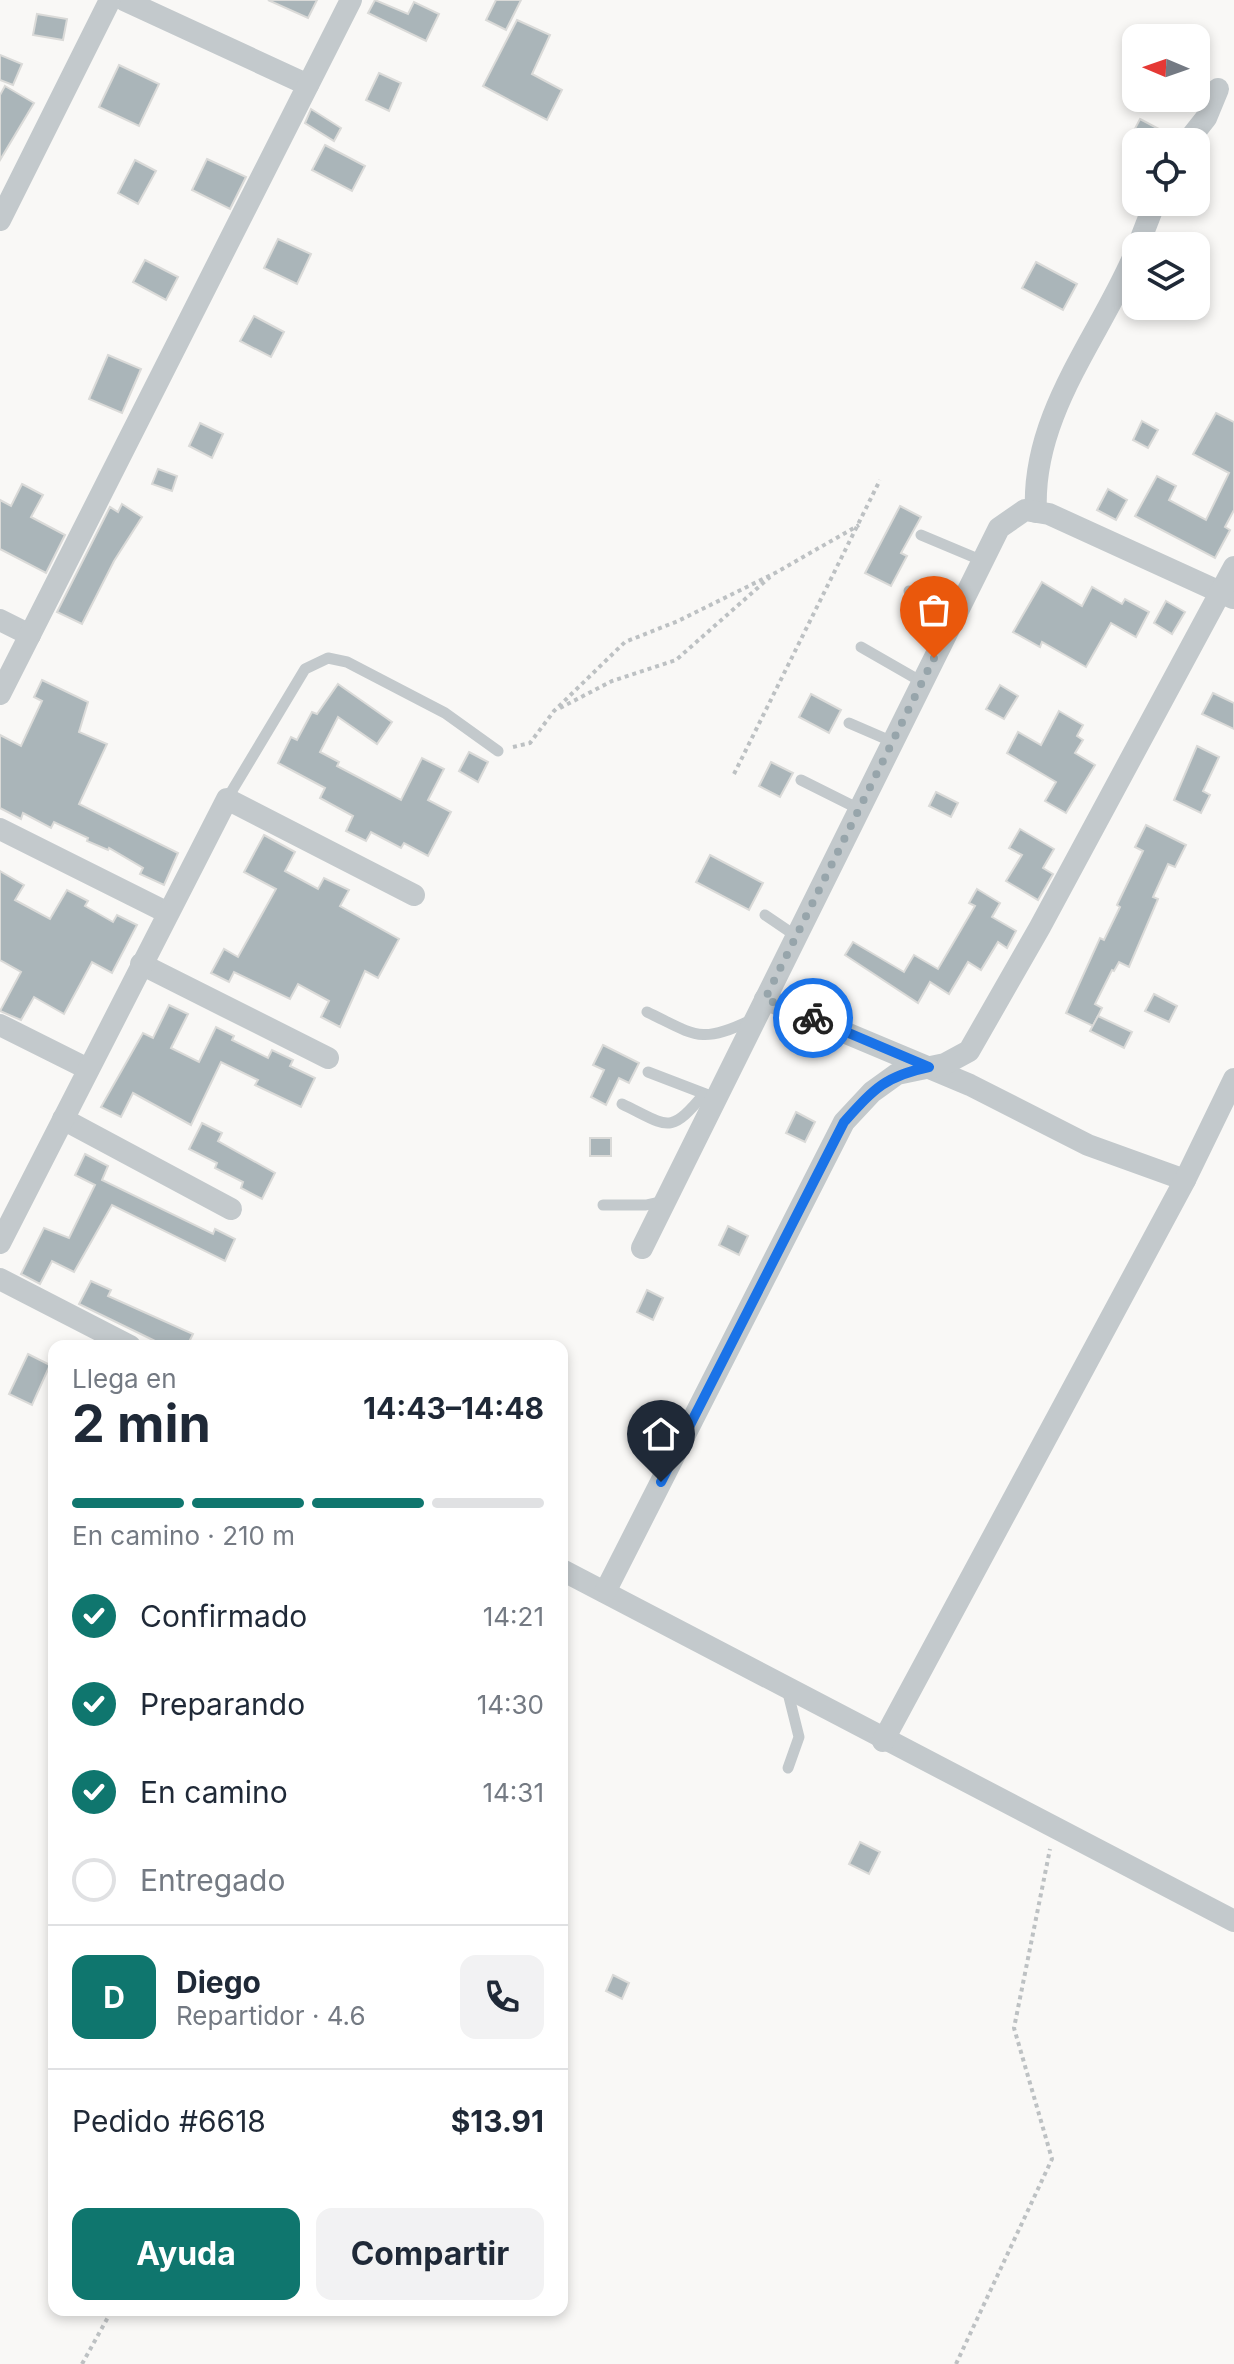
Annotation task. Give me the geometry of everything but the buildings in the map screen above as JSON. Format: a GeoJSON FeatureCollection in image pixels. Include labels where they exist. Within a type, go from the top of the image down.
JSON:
{"type":"FeatureCollection","features":[{"type":"Feature","properties":{"kind":"street"},"geometry":{"type":"LineString","coordinates":[[0,220],[110,0]]}},
{"type":"Feature","properties":{"kind":"street"},"geometry":{"type":"LineString","coordinates":[[124,0],[308,85]]}},
{"type":"Feature","properties":{"kind":"street"},"geometry":{"type":"LineString","coordinates":[[0,694],[351,0]]}},
{"type":"Feature","properties":{"kind":"street"},"geometry":{"type":"LineString","coordinates":[[1198,128],[1206,118],[1218,89]]}},
{"type":"Feature","properties":{"kind":"street"},"geometry":{"type":"LineString","coordinates":[[1036,512],[1035,480],[1045,434],[1122,278]]}},
{"type":"Feature","properties":{"kind":"street"},"geometry":{"type":"LineString","coordinates":[[642,1248],[710,1096],[760,1008],[999,528],[1025,510],[1049,514],[1227,595]]}},
{"type":"Feature","properties":{"kind":"street"},"geometry":{"type":"LineString","coordinates":[[605,1592],[844,1122],[872,1092],[897,1074],[929,1067],[969,1051],[1227,595],[1234,567]]}},
{"type":"Feature","properties":{"kind":"street"},"geometry":{"type":"LineString","coordinates":[[0,620],[30,635]]}},
{"type":"Feature","properties":{"kind":"street"},"geometry":{"type":"LineString","coordinates":[[0,1243],[227,799],[414,895]]}},
{"type":"Feature","properties":{"kind":"street"},"geometry":{"type":"LineString","coordinates":[[0,829],[168,913]]}},
{"type":"Feature","properties":{"kind":"street"},"geometry":{"type":"LineString","coordinates":[[141,964],[328,1058]]}},
{"type":"Feature","properties":{"kind":"street"},"geometry":{"type":"LineString","coordinates":[[760,1008],[929,1067],[1088,1145],[1185,1180]]}},
{"type":"Feature","properties":{"kind":"street"},"geometry":{"type":"LineString","coordinates":[[0,1025],[88,1069]]}},
{"type":"Feature","properties":{"kind":"street"},"geometry":{"type":"LineString","coordinates":[[883,1741],[1185,1180],[1234,1079]]}},
{"type":"Feature","properties":{"kind":"street"},"geometry":{"type":"LineString","coordinates":[[63,1119],[231,1209]]}},
{"type":"Feature","properties":{"kind":"street"},"geometry":{"type":"LineString","coordinates":[[0,1279],[118,1340]]}},
{"type":"Feature","properties":{"kind":"street"},"geometry":{"type":"LineString","coordinates":[[568,1573],[883,1741],[1234,1921]]}},
{"type":"Feature","properties":{"kind":"lane"},"geometry":{"type":"LineString","coordinates":[[921,535],[983,561]]}},
{"type":"Feature","properties":{"kind":"lane"},"geometry":{"type":"LineString","coordinates":[[909,591],[946,634]]}},
{"type":"Feature","properties":{"kind":"lane"},"geometry":{"type":"LineString","coordinates":[[861,647],[922,682]]}},
{"type":"Feature","properties":{"kind":"lane"},"geometry":{"type":"LineString","coordinates":[[227,799],[305,669],[328,658],[347,662],[445,713],[498,751]]}},
{"type":"Feature","properties":{"kind":"lane"},"geometry":{"type":"LineString","coordinates":[[849,723],[893,742]]}},
{"type":"Feature","properties":{"kind":"lane"},"geometry":{"type":"LineString","coordinates":[[801,780],[859,809]]}},
{"type":"Feature","properties":{"kind":"lane"},"geometry":{"type":"LineString","coordinates":[[765,915],[796,936]]}},
{"type":"Feature","properties":{"kind":"lane"},"geometry":{"type":"LineString","coordinates":[[647,1012],[697,1036],[721,1035],[760,1008]]}},
{"type":"Feature","properties":{"kind":"lane"},"geometry":{"type":"LineString","coordinates":[[622,1104],[669,1125],[680,1122],[710,1096],[648,1072]]}},
{"type":"Feature","properties":{"kind":"lane"},"geometry":{"type":"LineString","coordinates":[[603,1205],[646,1205],[665,1201]]}},
{"type":"Feature","properties":{"kind":"lane"},"geometry":{"type":"LineString","coordinates":[[787,1689],[799,1737],[788,1768]]}},
{"type":"Feature","properties":{"kind":"path"},"geometry":{"type":"LineString","coordinates":[[734,774],[880,480]]}},
{"type":"Feature","properties":{"kind":"path"},"geometry":{"type":"LineString","coordinates":[[498,751],[530,743],[554,711],[625,642],[678,621],[777,572],[859,525]]}},
{"type":"Feature","properties":{"kind":"path"},"geometry":{"type":"LineString","coordinates":[[554,711],[612,681],[676,660],[777,572]]}},
{"type":"Feature","properties":{"kind":"path"},"geometry":{"type":"LineString","coordinates":[[956,2364],[1052,2159],[1014,2028],[1055,1827]]}},
{"type":"Feature","properties":{"kind":"path"},"geometry":{"type":"LineString","coordinates":[[82,2364],[109,2316]]}},
{"type":"Feature","properties":{"kind":"way so far"},"geometry":{"type":"LineString","coordinates":[[813,1018],[765,999],[934,658]]}},
{"type":"Feature","properties":{"kind":"route"},"geometry":{"type":"LineString","coordinates":[[661,1482],[844,1122],[872,1092],[897,1074],[929,1067],[813,1018]]}}]}
